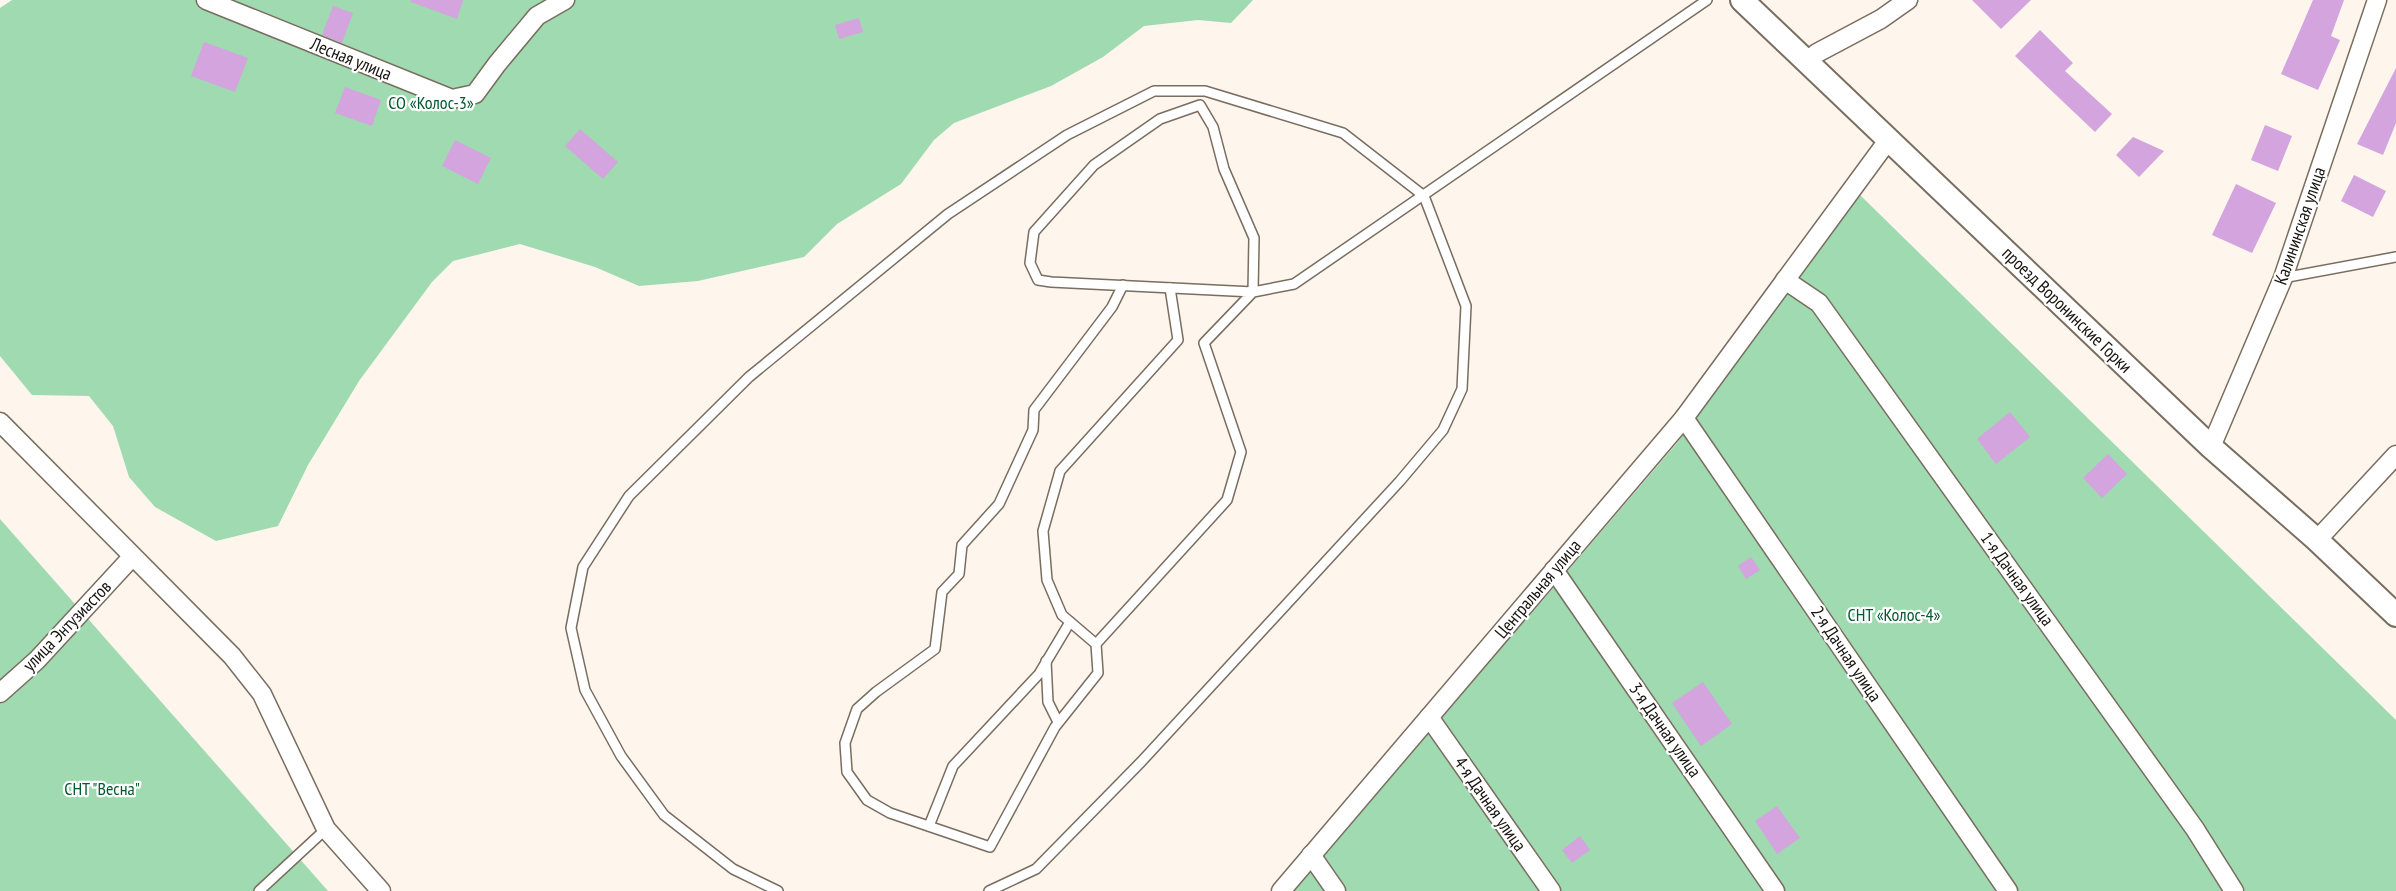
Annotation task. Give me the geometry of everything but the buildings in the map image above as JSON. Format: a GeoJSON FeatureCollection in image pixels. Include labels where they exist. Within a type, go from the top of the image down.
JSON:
{"type":"FeatureCollection","features":[{"type":"Feature","properties":{"kind":"street","name":"Лесная улица"},"geometry":{"type":"LineString","coordinates":[[206,0],[452,99],[475,94],[537,16],[565,0]]}},
{"type":"Feature","properties":{"kind":"street","name":"проезд Воронинские Горки"},"geometry":{"type":"LineString","coordinates":[[1742,0],[2211,447],[2317,540],[2396,615]]}},
{"type":"Feature","properties":{"kind":"street"},"geometry":{"type":"LineString","coordinates":[[1807,61],[1817,53],[1881,19],[1908,0]]}},
{"type":"Feature","properties":{"kind":"street","name":"Калининская улица"},"geometry":{"type":"LineString","coordinates":[[2211,447],[2283,278],[2377,0]]}},
{"type":"Feature","properties":{"kind":"street","name":"Центральная улица"},"geometry":{"type":"LineString","coordinates":[[1281,891],[1684,418],[1889,139]]}},
{"type":"Feature","properties":{"kind":"street","name":"1-я Дачная улица"},"geometry":{"type":"LineString","coordinates":[[1785,280],[1819,303],[2195,829],[2234,891]]}},
{"type":"Feature","properties":{"kind":"street","name":"2-я Дачная улица"},"geometry":{"type":"LineString","coordinates":[[1684,418],[2008,891]]}},
{"type":"Feature","properties":{"kind":"street"},"geometry":{"type":"LineString","coordinates":[[0,422],[232,656],[262,694],[326,829],[381,891]]}},
{"type":"Feature","properties":{"kind":"street"},"geometry":{"type":"LineString","coordinates":[[2317,540],[2396,455]]}},
{"type":"Feature","properties":{"kind":"street","name":"улица Энтузиастов"},"geometry":{"type":"LineString","coordinates":[[0,693],[37,660],[132,557]]}},
{"type":"Feature","properties":{"kind":"street","name":"3-я Дачная улица"},"geometry":{"type":"LineString","coordinates":[[1554,570],[1775,891]]}},
{"type":"Feature","properties":{"kind":"street","name":"4-я Дачная улица"},"geometry":{"type":"LineString","coordinates":[[1429,717],[1551,891]]}},
{"type":"Feature","properties":{"kind":"street"},"geometry":{"type":"LineString","coordinates":[[1311,855],[1336,891]]}},
{"type":"Feature","properties":{"kind":"lane"},"geometry":{"type":"LineString","coordinates":[[1200,105],[1160,119],[1094,165],[1034,232],[1030,263],[1038,279],[1051,282],[1253,292],[1294,284],[1707,0]]}},
{"type":"Feature","properties":{"kind":"lane"},"geometry":{"type":"LineString","coordinates":[[778,891],[733,868],[664,815],[621,756],[585,690],[570,628],[584,567],[629,496],[741,385],[948,214],[1067,135],[1154,91],[1205,91],[1342,133],[1425,196],[1466,306],[1462,389],[1443,430],[1400,481],[1141,762],[1036,869],[989,891]]}},
{"type":"Feature","properties":{"kind":"lane"},"geometry":{"type":"LineString","coordinates":[[1200,105],[1205,91]]}},
{"type":"Feature","properties":{"kind":"lane"},"geometry":{"type":"LineString","coordinates":[[1096,644],[1227,500],[1241,452],[1204,343],[1253,292],[1254,238],[1224,168],[1213,127],[1200,105]]}},
{"type":"Feature","properties":{"kind":"lane"},"geometry":{"type":"LineString","coordinates":[[2283,278],[2396,257]]}},
{"type":"Feature","properties":{"kind":"lane"},"geometry":{"type":"LineString","coordinates":[[1123,285],[1112,307],[1034,410],[1033,430],[999,504],[962,545],[959,574],[942,592],[935,649],[876,692],[857,709],[845,743],[847,772],[867,800],[890,813],[990,847],[1058,722],[1098,673],[1096,644],[1062,615],[1047,580],[1043,531],[1060,471],[1178,340],[1170,288]]}},
{"type":"Feature","properties":{"kind":"lane"},"geometry":{"type":"LineString","coordinates":[[929,826],[953,766],[1039,674],[1070,622]]}},
{"type":"Feature","properties":{"kind":"lane"},"geometry":{"type":"LineString","coordinates":[[1046,661],[1048,702],[1058,722]]}},
{"type":"Feature","properties":{"kind":"lane"},"geometry":{"type":"LineString","coordinates":[[259,891],[326,829]]}},
{"type":"Feature","properties":{"kind":"green space","name":"СО «Колос-3»"},"geometry":{"type":"Polygon","coordinates":[[[12,0],[1253,0],[1231,23],[1198,20],[1144,26],[1103,57],[1051,86],[954,123],[934,140],[901,184],[837,224],[804,257],[698,281],[639,286],[595,267],[520,244],[453,261],[432,282],[359,381],[308,465],[278,526],[216,541],[155,507],[129,477],[113,426],[89,396],[32,395],[0,356],[0,8],[12,0]]]}},
{"type":"Feature","properties":{"kind":"green space","name":"СНТ «Колос-4»"},"geometry":{"type":"Polygon","coordinates":[[[1859,194],[2396,720],[2396,891],[1294,891],[1677,443],[1859,194]]]}},
{"type":"Feature","properties":{"kind":"green space","name":"СНТ \"Весна\""},"geometry":{"type":"Polygon","coordinates":[[[0,519],[328,891],[0,891],[0,519]]]}}]}
